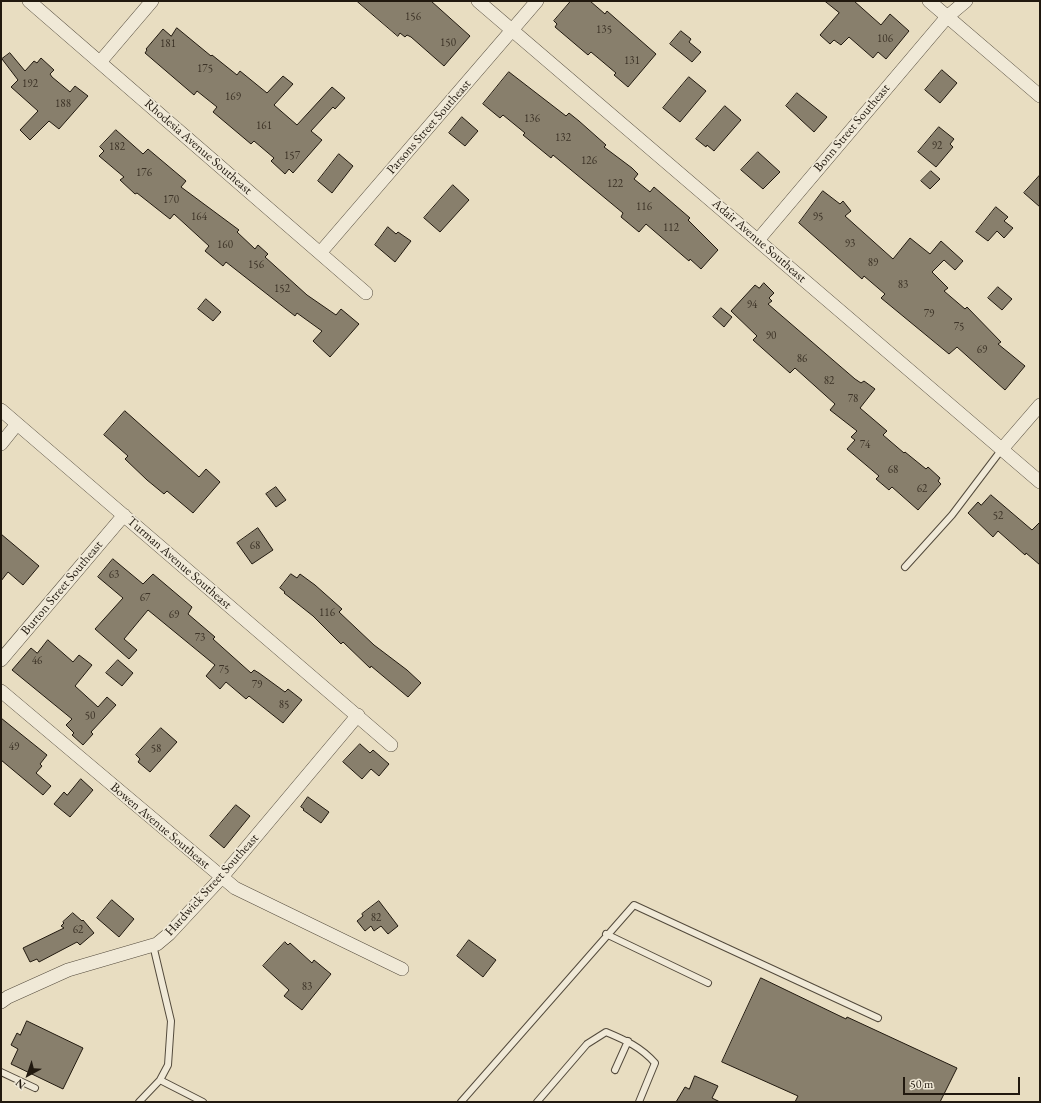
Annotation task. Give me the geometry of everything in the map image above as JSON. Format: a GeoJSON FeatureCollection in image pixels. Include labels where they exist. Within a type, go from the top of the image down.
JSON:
{"type":"FeatureCollection","features":[{"type":"Feature","properties":{"kind":"street","name":"Rhodesia Avenue Southeast"},"geometry":{"type":"LineString","coordinates":[[29,1],[366,293]]}},
{"type":"Feature","properties":{"kind":"street"},"geometry":{"type":"LineString","coordinates":[[100,62],[152,1]]}},
{"type":"Feature","properties":{"kind":"street","name":"Adair Avenue Southeast"},"geometry":{"type":"LineString","coordinates":[[478,1],[1040,482]]}},
{"type":"Feature","properties":{"kind":"street","name":"Parsons Street Southeast"},"geometry":{"type":"LineString","coordinates":[[320,253],[537,1]]}},
{"type":"Feature","properties":{"kind":"street"},"geometry":{"type":"LineString","coordinates":[[929,1],[1040,96]]}},
{"type":"Feature","properties":{"kind":"street","name":"Bonn Street Southeast"},"geometry":{"type":"LineString","coordinates":[[758,240],[947,17],[966,1]]}},
{"type":"Feature","properties":{"kind":"street"},"geometry":{"type":"LineString","coordinates":[[1002,449],[1040,405]]}},
{"type":"Feature","properties":{"kind":"street","name":"Turman Avenue Southeast"},"geometry":{"type":"LineString","coordinates":[[1,410],[358,715],[391,745]]}},
{"type":"Feature","properties":{"kind":"street"},"geometry":{"type":"LineString","coordinates":[[1,444],[17,424]]}},
{"type":"Feature","properties":{"kind":"street","name":"Burton Street Southeast"},"geometry":{"type":"LineString","coordinates":[[1,660],[124,515]]}},
{"type":"Feature","properties":{"kind":"street","name":"Bowen Avenue Southeast"},"geometry":{"type":"LineString","coordinates":[[1,691],[221,878],[235,888],[402,969]]}},
{"type":"Feature","properties":{"kind":"street","name":"Hardwick Street Southeast"},"geometry":{"type":"LineString","coordinates":[[1,1002],[8,997],[68,970],[153,945],[169,934],[221,878],[358,715]]}},
{"type":"Feature","properties":{"kind":"lane"},"geometry":{"type":"LineString","coordinates":[[904,567],[952,515],[1002,449]]}},
{"type":"Feature","properties":{"kind":"lane"},"geometry":{"type":"LineString","coordinates":[[461,1102],[606,934],[634,905],[878,1018]]}},
{"type":"Feature","properties":{"kind":"lane"},"geometry":{"type":"LineString","coordinates":[[606,934],[708,983]]}},
{"type":"Feature","properties":{"kind":"lane"},"geometry":{"type":"LineString","coordinates":[[139,1102],[160,1080],[168,1065],[171,1021],[153,945]]}},
{"type":"Feature","properties":{"kind":"lane"},"geometry":{"type":"LineString","coordinates":[[537,1102],[587,1044],[606,1032],[628,1041],[646,1052],[655,1063],[639,1102]]}},
{"type":"Feature","properties":{"kind":"lane"},"geometry":{"type":"LineString","coordinates":[[615,1070],[628,1041]]}},
{"type":"Feature","properties":{"kind":"lane"},"geometry":{"type":"LineString","coordinates":[[1,1072],[35,1088]]}},
{"type":"Feature","properties":{"kind":"lane"},"geometry":{"type":"LineString","coordinates":[[160,1080],[203,1102]]}},
{"type":"Feature","properties":{"kind":"building"},"geometry":{"type":"Polygon","coordinates":[[[357,1],[431,1],[470,36],[444,66],[411,37],[407,35],[405,37],[400,33],[398,36],[357,1]]]}},
{"type":"Feature","properties":{"kind":"building"},"geometry":{"type":"Polygon","coordinates":[[[571,1],[590,1],[605,14],[607,11],[656,54],[628,87],[614,75],[616,73],[591,52],[588,55],[555,27],[557,24],[554,21],[571,1]]]}},
{"type":"Feature","properties":{"kind":"building"},"geometry":{"type":"Polygon","coordinates":[[[825,1],[854,1],[881,25],[890,14],[909,31],[886,59],[878,52],[873,58],[849,37],[841,45],[834,40],[830,44],[820,35],[839,13],[825,1]]]}},
{"type":"Feature","properties":{"kind":"building"},"geometry":{"type":"Polygon","coordinates":[[[177,28],[237,75],[240,71],[267,93],[283,76],[293,84],[274,105],[297,125],[332,87],[345,98],[335,109],[333,107],[311,131],[322,140],[293,173],[289,169],[285,174],[271,161],[274,158],[254,141],[251,144],[213,112],[217,107],[197,91],[194,95],[145,53],[147,50],[146,49],[163,29],[171,36],[177,28]]]}},
{"type":"Feature","properties":{"kind":"building"},"geometry":{"type":"Polygon","coordinates":[[[681,31],[691,39],[689,42],[701,52],[692,62],[670,44],[681,31]]]}},
{"type":"Feature","properties":{"kind":"building"},"geometry":{"type":"Polygon","coordinates":[[[10,53],[25,71],[34,61],[37,63],[41,58],[54,70],[50,74],[52,77],[70,92],[75,86],[88,96],[59,129],[49,121],[30,140],[20,130],[38,111],[11,87],[18,80],[2,59],[10,53]]]}},
{"type":"Feature","properties":{"kind":"building"},"geometry":{"type":"Polygon","coordinates":[[[942,70],[957,83],[940,103],[925,90],[942,70]]]}},
{"type":"Feature","properties":{"kind":"building"},"geometry":{"type":"Polygon","coordinates":[[[509,72],[566,116],[569,113],[579,121],[606,145],[604,147],[638,174],[634,179],[650,192],[654,187],[690,218],[688,220],[718,250],[701,269],[690,259],[689,261],[646,224],[639,232],[621,217],[623,213],[553,155],[551,158],[523,135],[525,133],[503,115],[500,118],[483,104],[509,72]]]}},
{"type":"Feature","properties":{"kind":"building"},"geometry":{"type":"Polygon","coordinates":[[[689,77],[706,91],[680,122],[663,108],[689,77]]]}},
{"type":"Feature","properties":{"kind":"building"},"geometry":{"type":"Polygon","coordinates":[[[797,93],[827,117],[814,132],[786,106],[797,93]]]}},
{"type":"Feature","properties":{"kind":"building"},"geometry":{"type":"Polygon","coordinates":[[[725,106],[741,120],[714,151],[696,139],[725,106]]]}},
{"type":"Feature","properties":{"kind":"building"},"geometry":{"type":"Polygon","coordinates":[[[462,117],[478,131],[465,146],[449,133],[462,117]]]}},
{"type":"Feature","properties":{"kind":"building"},"geometry":{"type":"Polygon","coordinates":[[[939,127],[954,139],[950,144],[953,147],[936,167],[918,152],[939,127]]]}},
{"type":"Feature","properties":{"kind":"building"},"geometry":{"type":"Polygon","coordinates":[[[116,130],[143,154],[148,149],[186,181],[181,187],[239,230],[237,232],[255,249],[258,245],[268,254],[265,257],[307,295],[336,315],[341,309],[359,324],[330,357],[313,341],[322,331],[297,313],[295,316],[226,262],[223,266],[205,251],[209,246],[174,214],[170,219],[137,193],[135,194],[120,180],[124,177],[99,156],[104,151],[100,147],[116,130]]]}},
{"type":"Feature","properties":{"kind":"building"},"geometry":{"type":"Polygon","coordinates":[[[758,152],[780,172],[763,189],[741,170],[758,152]]]}},
{"type":"Feature","properties":{"kind":"building"},"geometry":{"type":"Polygon","coordinates":[[[339,154],[353,166],[332,193],[318,181],[339,154]]]}},
{"type":"Feature","properties":{"kind":"building"},"geometry":{"type":"Polygon","coordinates":[[[931,171],[940,179],[930,189],[921,181],[931,171]]]}},
{"type":"Feature","properties":{"kind":"building"},"geometry":{"type":"Polygon","coordinates":[[[1040,175],[1040,207],[1024,193],[1040,175]]]}},
{"type":"Feature","properties":{"kind":"building"},"geometry":{"type":"Polygon","coordinates":[[[453,185],[469,200],[440,232],[424,218],[453,185]]]}},
{"type":"Feature","properties":{"kind":"building"},"geometry":{"type":"Polygon","coordinates":[[[823,191],[840,204],[843,201],[851,211],[845,216],[893,259],[910,238],[930,254],[941,241],[963,261],[955,270],[944,260],[932,272],[948,288],[944,291],[965,309],[967,307],[1001,342],[998,344],[1025,366],[1005,390],[957,347],[949,354],[881,298],[885,294],[864,276],[862,279],[799,223],[823,191]]]}},
{"type":"Feature","properties":{"kind":"building"},"geometry":{"type":"Polygon","coordinates":[[[996,207],[1008,217],[1004,221],[1013,228],[1004,238],[997,231],[988,241],[976,232],[996,207]]]}},
{"type":"Feature","properties":{"kind":"building"},"geometry":{"type":"Polygon","coordinates":[[[388,227],[396,234],[398,232],[411,241],[395,262],[375,245],[388,227]]]}},
{"type":"Feature","properties":{"kind":"building"},"geometry":{"type":"Polygon","coordinates":[[[764,283],[774,293],[769,298],[772,301],[768,304],[855,379],[861,383],[864,381],[875,389],[860,408],[887,431],[883,435],[904,453],[905,452],[926,469],[928,467],[940,478],[938,481],[941,484],[918,510],[892,487],[889,490],[876,479],[879,476],[847,449],[855,440],[851,437],[857,431],[830,410],[835,404],[795,368],[790,373],[753,340],[757,336],[731,311],[755,285],[759,288],[764,283]]]}},
{"type":"Feature","properties":{"kind":"building"},"geometry":{"type":"Polygon","coordinates":[[[998,287],[1012,299],[1002,310],[988,298],[998,287]]]}},
{"type":"Feature","properties":{"kind":"building"},"geometry":{"type":"Polygon","coordinates":[[[206,299],[221,312],[213,321],[198,309],[206,299]]]}},
{"type":"Feature","properties":{"kind":"building"},"geometry":{"type":"Polygon","coordinates":[[[721,308],[732,317],[724,327],[713,317],[721,308]]]}},
{"type":"Feature","properties":{"kind":"building"},"geometry":{"type":"Polygon","coordinates":[[[125,411],[199,477],[206,469],[220,482],[193,513],[167,491],[164,494],[147,480],[125,459],[128,456],[104,435],[125,411]]]}},
{"type":"Feature","properties":{"kind":"building"},"geometry":{"type":"Polygon","coordinates":[[[276,487],[286,500],[276,507],[266,494],[276,487]]]}},
{"type":"Feature","properties":{"kind":"building"},"geometry":{"type":"Polygon","coordinates":[[[991,495],[1032,530],[1040,522],[1040,565],[1026,553],[1025,555],[998,531],[993,537],[968,513],[978,502],[981,505],[991,495]]]}},
{"type":"Feature","properties":{"kind":"building"},"geometry":{"type":"Polygon","coordinates":[[[258,528],[273,550],[252,564],[237,543],[258,528]]]}},
{"type":"Feature","properties":{"kind":"building"},"geometry":{"type":"Polygon","coordinates":[[[1,534],[39,566],[23,585],[8,572],[1,581],[1,534]]]}},
{"type":"Feature","properties":{"kind":"building"},"geometry":{"type":"Polygon","coordinates":[[[113,559],[143,584],[153,574],[192,607],[188,614],[215,637],[213,639],[251,673],[254,670],[285,692],[288,689],[302,700],[283,723],[249,696],[246,699],[226,682],[220,689],[206,676],[215,665],[148,610],[124,639],[137,650],[129,659],[95,629],[123,598],[98,577],[113,559]]]}},
{"type":"Feature","properties":{"kind":"building"},"geometry":{"type":"Polygon","coordinates":[[[291,574],[297,578],[300,574],[315,585],[342,609],[339,612],[374,645],[407,670],[421,683],[408,697],[371,666],[370,668],[343,642],[341,644],[313,616],[284,593],[285,592],[280,588],[291,574]]]}},
{"type":"Feature","properties":{"kind":"building"},"geometry":{"type":"Polygon","coordinates":[[[48,640],[73,662],[79,655],[92,665],[75,686],[98,707],[107,697],[116,705],[91,732],[93,734],[83,745],[72,735],[74,733],[66,725],[72,719],[12,670],[31,648],[37,653],[48,640]]]}},
{"type":"Feature","properties":{"kind":"building"},"geometry":{"type":"Polygon","coordinates":[[[118,660],[133,673],[122,686],[106,673],[118,660]]]}},
{"type":"Feature","properties":{"kind":"building"},"geometry":{"type":"Polygon","coordinates":[[[1,718],[47,755],[40,764],[42,766],[36,773],[51,786],[43,795],[1,760],[1,718]]]}},
{"type":"Feature","properties":{"kind":"building"},"geometry":{"type":"Polygon","coordinates":[[[161,728],[177,742],[150,772],[138,762],[140,759],[136,755],[161,728]]]}},
{"type":"Feature","properties":{"kind":"building"},"geometry":{"type":"Polygon","coordinates":[[[360,744],[370,753],[373,750],[389,764],[379,776],[371,769],[362,779],[343,762],[360,744]]]}},
{"type":"Feature","properties":{"kind":"building"},"geometry":{"type":"Polygon","coordinates":[[[81,779],[93,790],[70,817],[54,804],[64,792],[67,795],[81,779]]]}},
{"type":"Feature","properties":{"kind":"building"},"geometry":{"type":"Polygon","coordinates":[[[308,797],[329,812],[321,823],[301,807],[308,797]]]}},
{"type":"Feature","properties":{"kind":"building"},"geometry":{"type":"Polygon","coordinates":[[[236,805],[250,816],[224,848],[210,836],[236,805]]]}},
{"type":"Feature","properties":{"kind":"building"},"geometry":{"type":"Polygon","coordinates":[[[112,900],[134,919],[119,937],[97,918],[112,900]]]}},
{"type":"Feature","properties":{"kind":"building"},"geometry":{"type":"Polygon","coordinates":[[[379,901],[398,926],[388,934],[381,926],[374,931],[371,926],[365,931],[357,921],[363,916],[362,914],[379,901]]]}},
{"type":"Feature","properties":{"kind":"building"},"geometry":{"type":"Polygon","coordinates":[[[73,913],[82,921],[83,920],[94,933],[80,945],[77,942],[39,962],[37,959],[30,962],[23,948],[64,928],[61,926],[64,923],[63,922],[73,913]]]}},
{"type":"Feature","properties":{"kind":"building"},"geometry":{"type":"Polygon","coordinates":[[[469,940],[496,960],[483,977],[457,956],[469,940]]]}},
{"type":"Feature","properties":{"kind":"building"},"geometry":{"type":"Polygon","coordinates":[[[285,942],[288,945],[290,943],[312,963],[314,960],[331,974],[302,1010],[284,996],[289,990],[263,966],[285,942]]]}},
{"type":"Feature","properties":{"kind":"building"},"geometry":{"type":"Polygon","coordinates":[[[761,978],[846,1019],[847,1017],[957,1068],[940,1102],[795,1102],[798,1096],[722,1062],[761,978]]]}},
{"type":"Feature","properties":{"kind":"building"},"geometry":{"type":"Polygon","coordinates":[[[27,1021],[83,1048],[63,1089],[11,1064],[18,1049],[11,1045],[17,1033],[20,1035],[27,1021]]]}},
{"type":"Feature","properties":{"kind":"building"},"geometry":{"type":"Polygon","coordinates":[[[695,1076],[718,1086],[712,1098],[720,1102],[676,1102],[685,1087],[689,1089],[695,1076]]]}}]}
